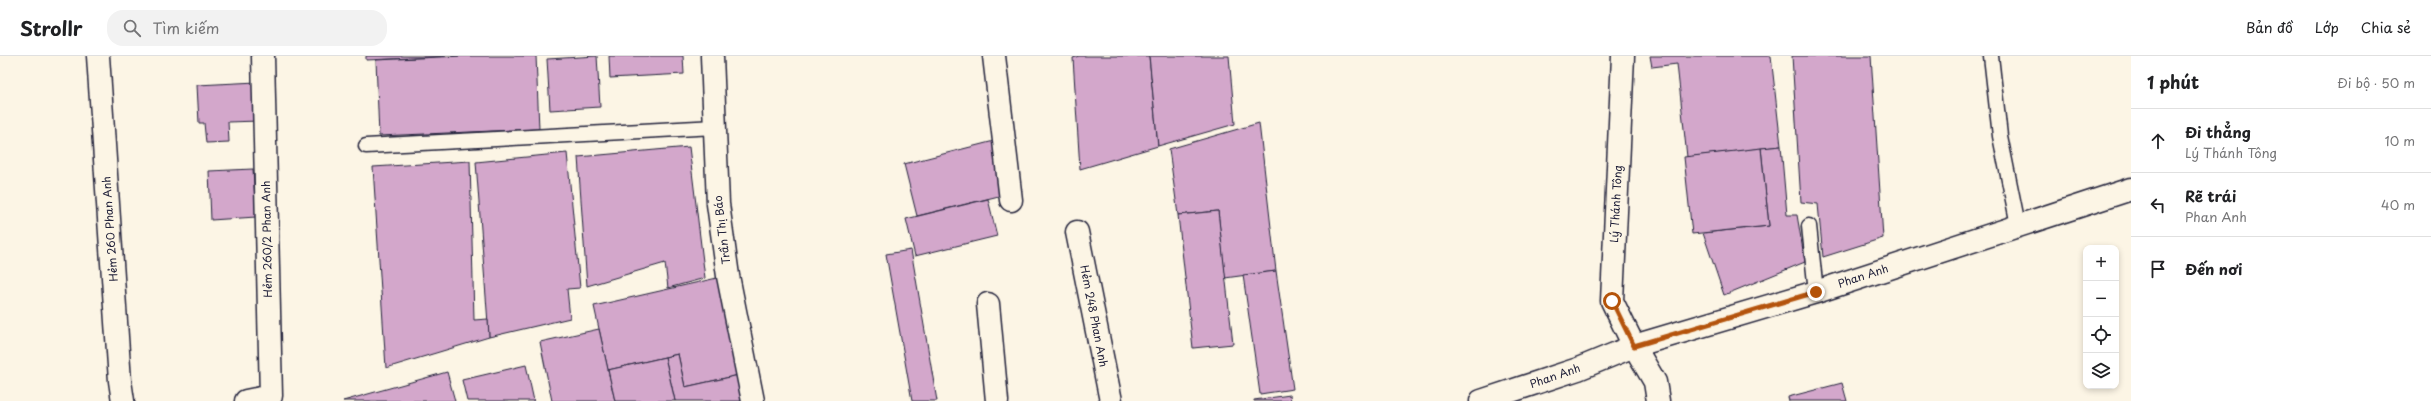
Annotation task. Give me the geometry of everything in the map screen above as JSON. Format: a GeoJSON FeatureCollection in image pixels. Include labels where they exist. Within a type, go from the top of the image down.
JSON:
{"type":"FeatureCollection","features":[{"type":"Feature","properties":{"kind":"street","name":"Hẻm 260 Phan Anh"},"geometry":{"type":"LineString","coordinates":[[98,56],[120,380],[123,401]]}},
{"type":"Feature","properties":{"kind":"street","name":"Hẻm 260/2 Phan Anh"},"geometry":{"type":"LineString","coordinates":[[246,401],[271,396],[263,56]]}},
{"type":"Feature","properties":{"kind":"street","name":"Trần Thị Báo"},"geometry":{"type":"LineString","coordinates":[[712,56],[718,204],[728,276],[753,401]]}},
{"type":"Feature","properties":{"kind":"street"},"geometry":{"type":"LineString","coordinates":[[994,56],[1011,200]]}},
{"type":"Feature","properties":{"kind":"street","name":"Lý Thánh Tông"},"geometry":{"type":"LineString","coordinates":[[1623,56],[1612,301],[1634,346],[1655,382],[1658,401]]}},
{"type":"Feature","properties":{"kind":"street","name":"Phan Anh"},"geometry":{"type":"LineString","coordinates":[[1481,401],[1578,369],[1634,346],[1816,292],[2131,189]]}},
{"type":"Feature","properties":{"kind":"street","name":"Hẻm 248 Phan Anh"},"geometry":{"type":"LineString","coordinates":[[1077,232],[1111,401]]}},
{"type":"Feature","properties":{"kind":"street"},"geometry":{"type":"LineString","coordinates":[[988,304],[997,401]]}},
{"type":"Feature","properties":{"kind":"lane"},"geometry":{"type":"LineString","coordinates":[[1991,56],[2000,136],[2018,225]]}},
{"type":"Feature","properties":{"kind":"lane"},"geometry":{"type":"LineString","coordinates":[[366,146],[714,127]]}},
{"type":"Feature","properties":{"kind":"lane"},"geometry":{"type":"LineString","coordinates":[[1808,226],[1816,292]]}},
{"type":"Feature","properties":{"kind":"building"},"geometry":{"type":"Polygon","coordinates":[[[366,56],[461,56],[366,60],[366,56]]]}},
{"type":"Feature","properties":{"kind":"building"},"geometry":{"type":"Polygon","coordinates":[[[461,56],[536,56],[539,129],[379,136],[376,60],[461,56]]]}},
{"type":"Feature","properties":{"kind":"building"},"geometry":{"type":"Polygon","coordinates":[[[597,56],[600,107],[550,110],[547,59],[597,56]]]}},
{"type":"Feature","properties":{"kind":"building"},"geometry":{"type":"Polygon","coordinates":[[[609,56],[683,56],[684,74],[610,78],[609,56]]]}},
{"type":"Feature","properties":{"kind":"building"},"geometry":{"type":"Polygon","coordinates":[[[1079,56],[1149,56],[1158,146],[1080,169],[1073,58],[1079,56]]]}},
{"type":"Feature","properties":{"kind":"building"},"geometry":{"type":"Polygon","coordinates":[[[1149,56],[1229,56],[1235,124],[1158,146],[1149,56]]]}},
{"type":"Feature","properties":{"kind":"building"},"geometry":{"type":"Polygon","coordinates":[[[1650,56],[1771,56],[1781,146],[1687,157],[1677,64],[1652,67],[1650,56]]]}},
{"type":"Feature","properties":{"kind":"building"},"geometry":{"type":"Polygon","coordinates":[[[1792,56],[1871,56],[1883,238],[1823,257],[1818,204],[1801,202],[1792,56]]]}},
{"type":"Feature","properties":{"kind":"building"},"geometry":{"type":"Polygon","coordinates":[[[257,82],[259,121],[228,122],[229,142],[206,143],[204,123],[199,123],[197,85],[257,82]]]}},
{"type":"Feature","properties":{"kind":"building"},"geometry":{"type":"Polygon","coordinates":[[[1259,123],[1276,271],[1225,278],[1218,211],[1178,215],[1169,149],[1259,123]]]}},
{"type":"Feature","properties":{"kind":"building"},"geometry":{"type":"Polygon","coordinates":[[[994,141],[1007,194],[917,216],[904,164],[994,141]]]}},
{"type":"Feature","properties":{"kind":"building"},"geometry":{"type":"Polygon","coordinates":[[[1781,146],[1787,215],[1797,215],[1805,262],[1724,295],[1703,233],[1769,226],[1761,148],[1781,146]]]}},
{"type":"Feature","properties":{"kind":"building"},"geometry":{"type":"Polygon","coordinates":[[[689,147],[705,278],[668,288],[665,263],[587,286],[578,157],[689,147]]]}},
{"type":"Feature","properties":{"kind":"building"},"geometry":{"type":"Polygon","coordinates":[[[1761,148],[1769,226],[1692,234],[1684,157],[1761,148]]]}},
{"type":"Feature","properties":{"kind":"building"},"geometry":{"type":"Polygon","coordinates":[[[567,153],[580,288],[567,289],[570,318],[489,337],[476,162],[567,153]]]}},
{"type":"Feature","properties":{"kind":"building"},"geometry":{"type":"Polygon","coordinates":[[[470,161],[474,320],[488,319],[489,337],[386,368],[373,167],[470,161]]]}},
{"type":"Feature","properties":{"kind":"building"},"geometry":{"type":"Polygon","coordinates":[[[253,169],[256,217],[211,220],[209,171],[253,169]]]}},
{"type":"Feature","properties":{"kind":"building"},"geometry":{"type":"Polygon","coordinates":[[[988,199],[997,236],[915,256],[906,219],[988,199]]]}},
{"type":"Feature","properties":{"kind":"building"},"geometry":{"type":"Polygon","coordinates":[[[1218,211],[1233,344],[1193,348],[1178,215],[1218,211]]]}},
{"type":"Feature","properties":{"kind":"building"},"geometry":{"type":"Polygon","coordinates":[[[911,250],[937,401],[912,401],[886,254],[911,250]]]}},
{"type":"Feature","properties":{"kind":"building"},"geometry":{"type":"Polygon","coordinates":[[[1276,271],[1293,389],[1260,394],[1243,275],[1276,271]]]}},
{"type":"Feature","properties":{"kind":"building"},"geometry":{"type":"Polygon","coordinates":[[[717,278],[739,375],[685,387],[678,354],[608,370],[594,306],[717,278]]]}},
{"type":"Feature","properties":{"kind":"building"},"geometry":{"type":"Polygon","coordinates":[[[599,329],[615,401],[552,401],[540,342],[599,329]]]}},
{"type":"Feature","properties":{"kind":"building"},"geometry":{"type":"Polygon","coordinates":[[[678,354],[685,387],[739,375],[745,401],[675,401],[665,357],[678,354]]]}},
{"type":"Feature","properties":{"kind":"building"},"geometry":{"type":"Polygon","coordinates":[[[665,357],[675,401],[615,401],[608,370],[665,357]]]}},
{"type":"Feature","properties":{"kind":"building"},"geometry":{"type":"Polygon","coordinates":[[[526,365],[534,401],[467,401],[462,380],[526,365]]]}},
{"type":"Feature","properties":{"kind":"building"},"geometry":{"type":"Polygon","coordinates":[[[447,372],[455,401],[343,401],[447,372]]]}},
{"type":"Feature","properties":{"kind":"building"},"geometry":{"type":"Polygon","coordinates":[[[1842,383],[1847,401],[1789,401],[1788,397],[1842,383]]]}},
{"type":"Feature","properties":{"kind":"building"},"geometry":{"type":"Polygon","coordinates":[[[1290,395],[1291,401],[1254,401],[1254,400],[1290,395]]]}},
{"type":"Feature","properties":{"kind":"route"},"geometry":{"type":"LineString","coordinates":[[1612,301],[1634,346],[1816,292]]}}]}
